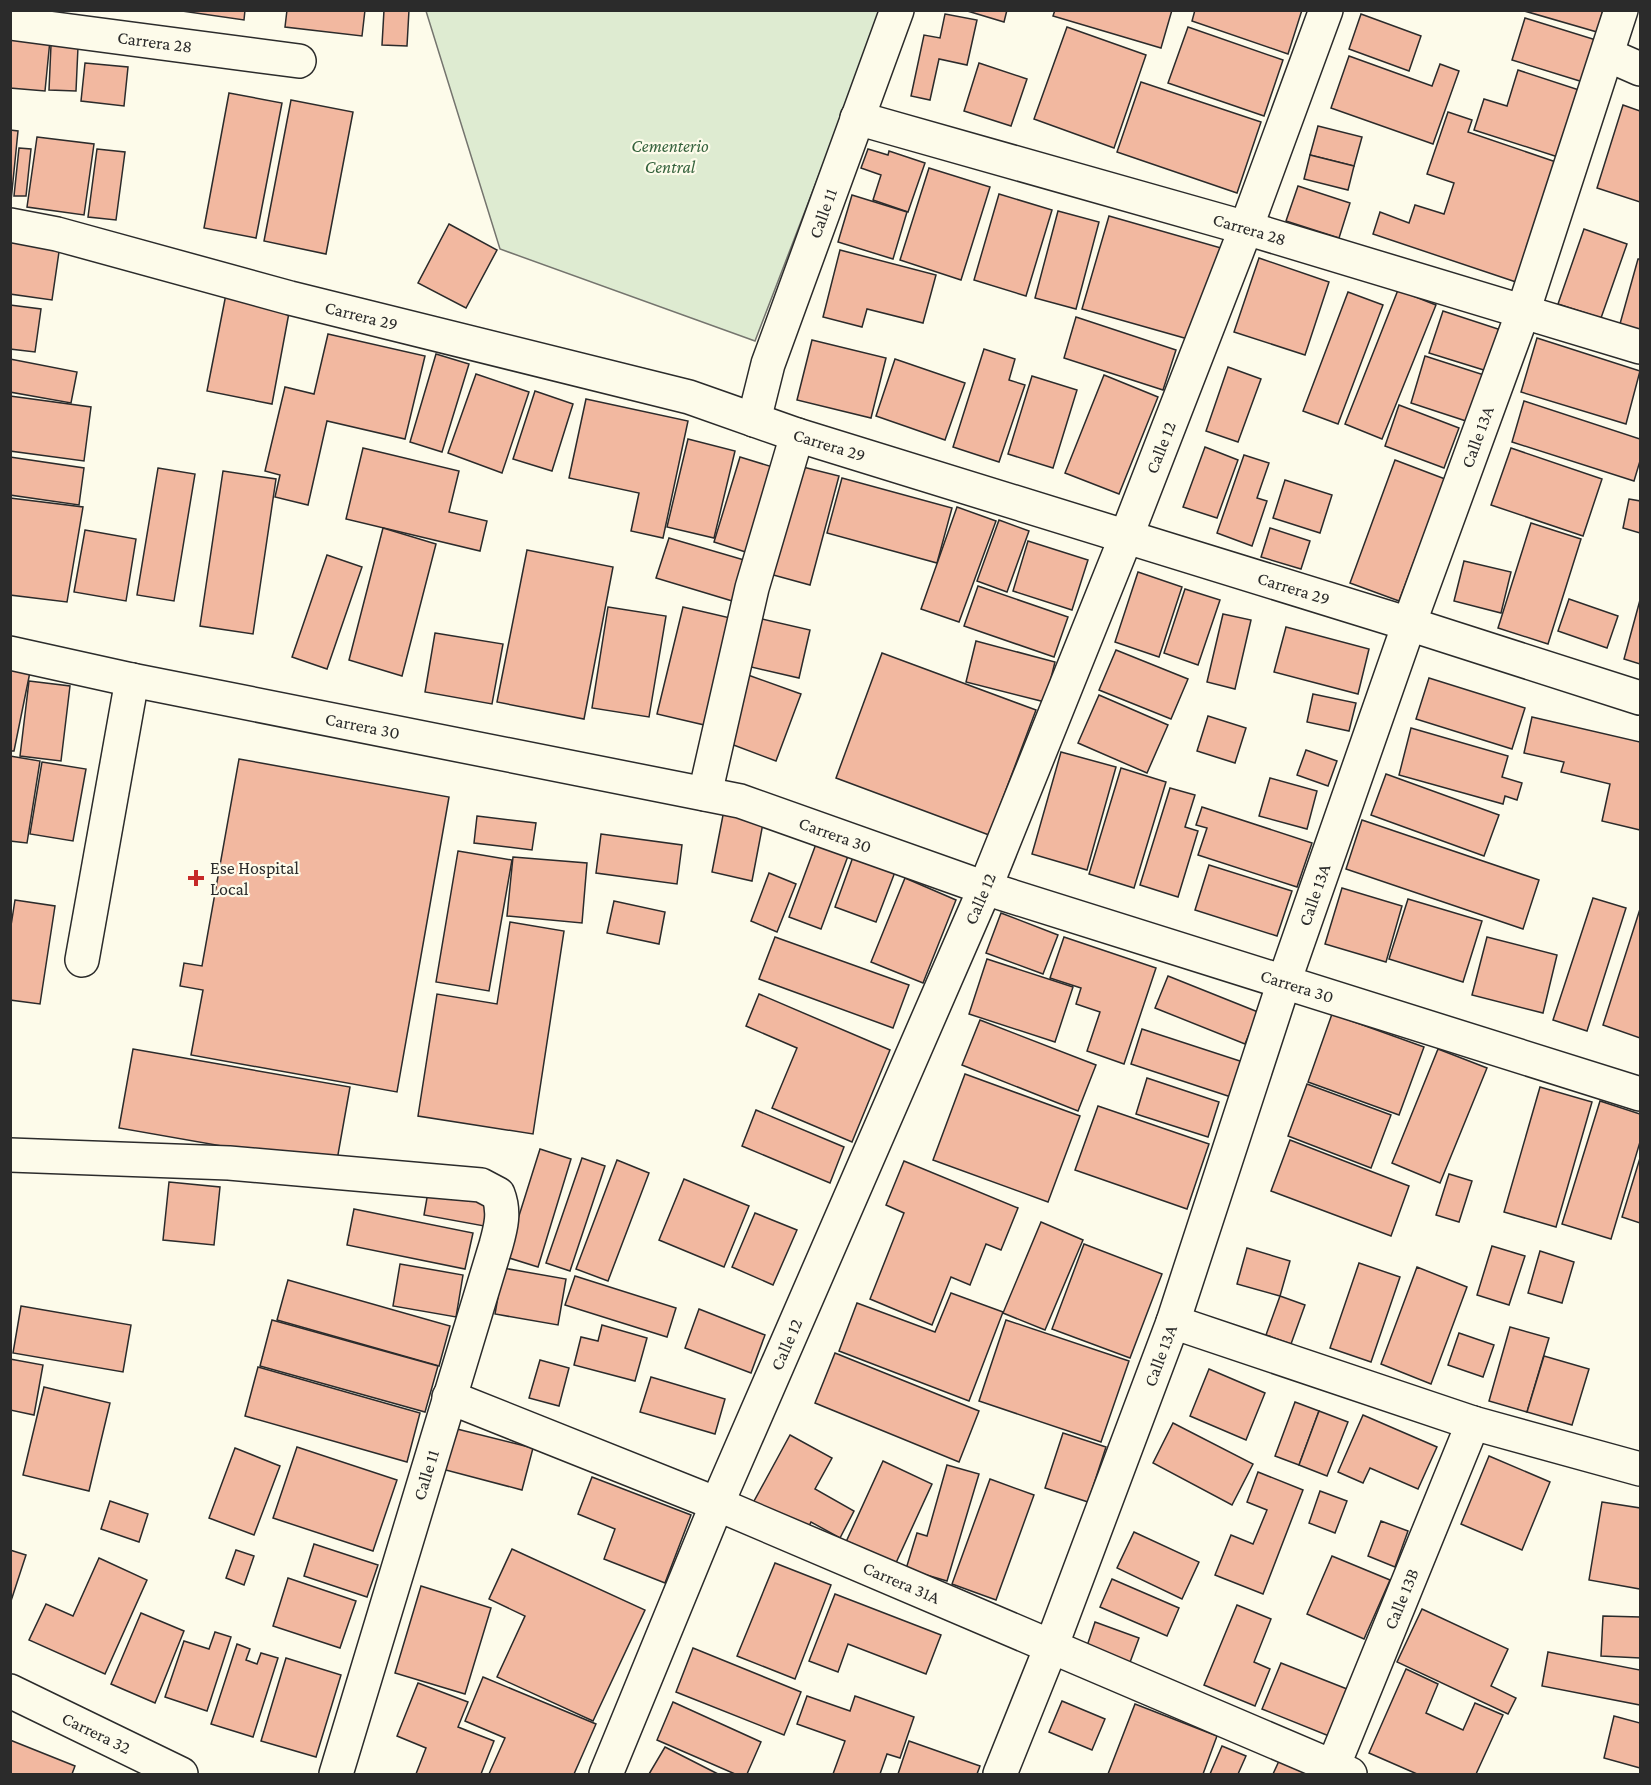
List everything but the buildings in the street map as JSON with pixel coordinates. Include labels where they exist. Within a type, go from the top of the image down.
[{"type":"street","name":"Calle 11","points":[[754,420],[768,364],[897,10]]},
{"type":"street","name":"Calle 12","points":[[606,1774],[717,1504],[985,888],[1126,537],[1246,228],[1326,10]]},
{"type":"street","name":"Calle 13A","points":[[1000,1774],[1051,1647],[1173,1322],[1284,982],[1409,624],[1523,312],[1622,10]]},
{"type":"street","name":"Carrera 28","points":[[10,23],[299,62]]},
{"type":"street","points":[[1608,55],[1641,69]]},
{"type":"street","name":"Carrera 28","points":[[857,118],[1246,228],[1641,347]]},
{"type":"street","name":"Carrera 29","points":[[10,225],[57,234],[302,301],[689,397],[798,435],[1641,698]]},
{"type":"street","points":[[705,794],[752,588],[798,435]]},
{"type":"street","name":"Carrera 30","points":[[10,654],[740,801],[985,888],[1641,1094]]},
{"type":"street","points":[[82,960],[132,680]]},
{"type":"street","name":"Calle 11","points":[[10,1155],[229,1163],[481,1185],[498,1194],[503,1207],[502,1222],[336,1774]]},
{"type":"street","points":[[1173,1322],[1473,1423],[1641,1469]]},
{"type":"street","name":"Carrera 31A","points":[[449,1397],[717,1504],[1338,1772]]},
{"type":"street","name":"Calle 13B","points":[[1338,1772],[1473,1423]]},
{"type":"street","name":"Carrera 32","points":[[10,1691],[181,1774]]},
{"type":"green space","name":"Cementerio Central","points":[[426,11],[882,11],[755,341],[500,249]]},
{"type":"place","name":"Ese Hospital Local","points":[[196,878]]}]
